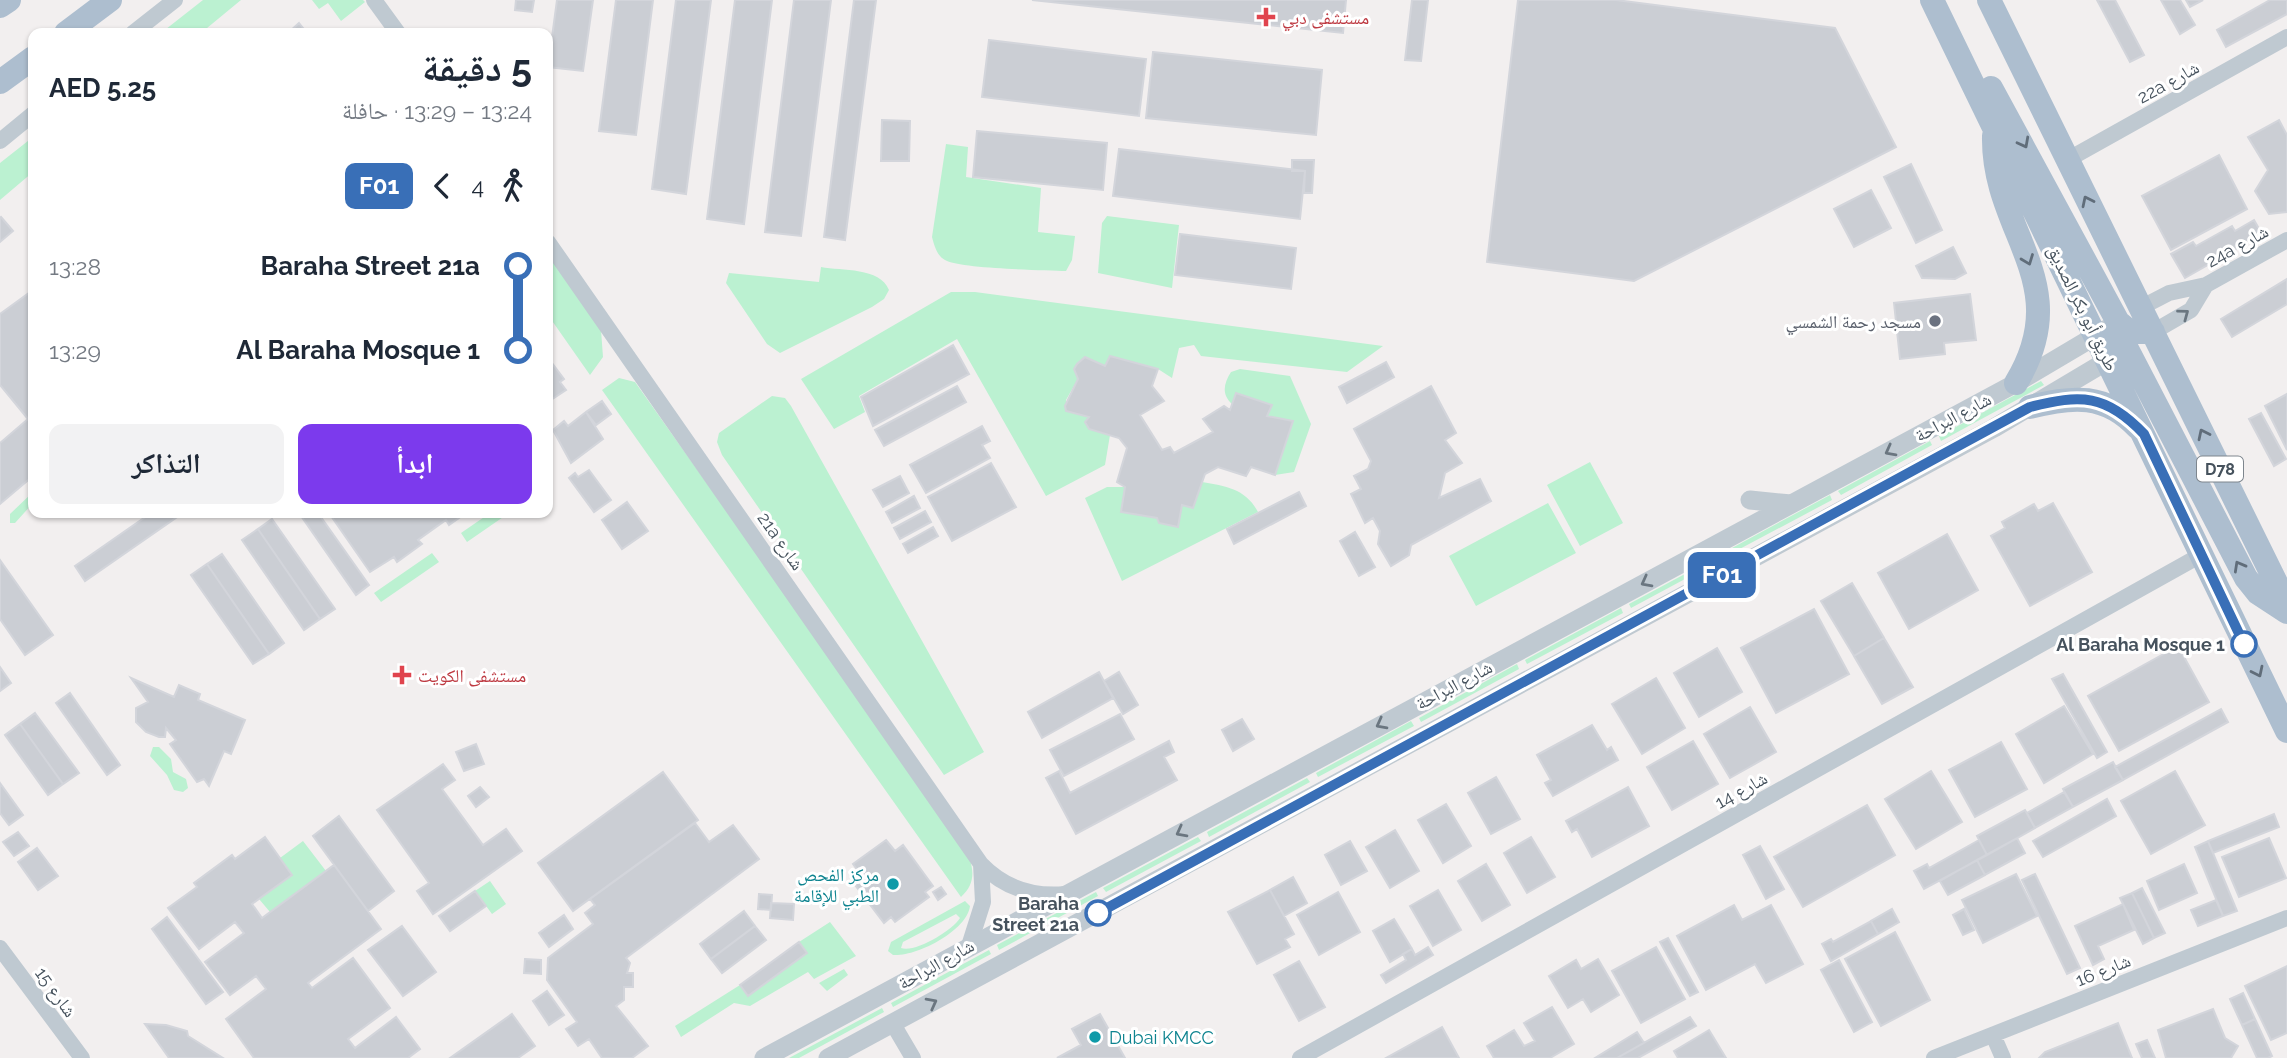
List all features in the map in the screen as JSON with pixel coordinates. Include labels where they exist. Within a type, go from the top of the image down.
[{"type":"main road","points":[[0,6],[9,0]]},
{"type":"main road","points":[[73,28],[110,0]]},
{"type":"main road","name":"طريق أبو بكر الصديق","points":[[1932,0],[2096,335]]},
{"type":"main road","name":"D78","points":[[1990,0],[2287,605]]},
{"type":"main road","points":[[1945,26],[2009,116],[2118,322],[2130,332],[2153,332]]},
{"type":"main road","points":[[0,82],[28,62]]},
{"type":"main road","points":[[1994,124],[1993,148],[2003,195],[2034,276],[2039,298],[2035,342],[2016,383]]},
{"type":"main road","points":[[2096,335],[2110,335],[2123,365],[2246,578],[2258,593],[2287,612]]},
{"type":"main road","name":"طريق أبو بكر الصديق","points":[[2123,365],[2144,434],[2287,731]]},
{"type":"main road","points":[[2030,407],[2072,398],[2088,398],[2116,409],[2144,434]]},
{"type":"street","points":[[140,28],[174,0]]},
{"type":"street","points":[[374,0],[394,28]]},
{"type":"street","name":"22a شارع","points":[[2067,160],[2287,37]]},
{"type":"street","points":[[0,141],[28,118]]},
{"type":"street","name":"24a شارع","points":[[2140,308],[2169,293],[2206,285],[2287,240]]},
{"type":"street","name":"21a شارع","points":[[553,249],[981,864],[1015,888],[1039,895],[1065,894]]},
{"type":"street","name":"24a شارع","points":[[2153,332],[2191,310],[2206,285]]},
{"type":"street","name":"شارع البراحة","points":[[764,1058],[2016,383],[2140,308]]},
{"type":"street","name":"شارع البراحة","points":[[828,1058],[2030,407],[2082,376],[2123,365],[2153,332]]},
{"type":"street","points":[[2068,352],[2082,360],[2082,376]]},
{"type":"street","points":[[1750,500],[1791,504]]},
{"type":"street","name":"شارع 14","points":[[1300,1058],[2200,555]]},
{"type":"street","points":[[969,946],[983,902],[981,864]]},
{"type":"street","name":"شارع 16","points":[[1934,1058],[2287,918]]},
{"type":"street","name":"شارع 15","points":[[0,948],[82,1058]]},
{"type":"street","points":[[893,1024],[913,1058]]},
{"type":"street","points":[[1993,1035],[2003,1058]]},
{"type":"green space","points":[[203,0],[241,0],[207,28],[167,28]]},
{"type":"green space","points":[[312,0],[365,2],[341,21],[328,3],[319,9]]},
{"type":"green space","points":[[28,141],[28,176],[0,200],[0,163]]},
{"type":"green space","points":[[946,144],[968,147],[966,177],[1041,188],[1038,232],[1075,236],[1072,260],[1066,271],[968,265],[954,263],[940,256],[932,237]]},
{"type":"green space","points":[[1107,216],[1179,225],[1172,288],[1098,273],[1102,223]]},
{"type":"green space","points":[[553,261],[601,330],[603,357],[590,375],[553,322]]},
{"type":"green space","points":[[821,267],[860,271],[878,277],[889,290],[884,299],[872,307],[780,353],[767,344],[726,283],[729,273],[819,282]]},
{"type":"green space","points":[[951,292],[975,292],[1383,346],[1347,372],[1201,356],[1194,345],[1179,348],[1172,378],[1158,369],[1110,356],[1105,366],[1085,358],[1074,369],[1078,379],[1066,400],[1066,411],[1089,417],[1086,422],[1089,429],[1110,435],[1105,465],[1046,496],[957,339],[859,396],[865,412],[834,429],[801,379]]},
{"type":"green space","points":[[1240,369],[1290,376],[1311,424],[1294,472],[1275,475],[1293,421],[1267,416],[1271,405],[1237,393],[1232,404],[1226,396],[1225,384],[1231,372]]},
{"type":"green space","points":[[619,378],[635,382],[965,847],[970,860],[972,879],[961,897],[602,390]]},
{"type":"green space","points":[[2041,381],[2044,385],[1941,441],[1939,436]]},
{"type":"green space","points":[[772,396],[785,398],[791,406],[984,752],[944,775],[722,455],[717,442],[719,433]]},
{"type":"green space","points":[[1930,441],[1932,445],[1841,495],[1838,491]]},
{"type":"green space","points":[[1590,462],[1623,523],[1580,546],[1547,485]]},
{"type":"green space","points":[[1202,482],[1241,493],[1258,512],[1122,581],[1085,498],[1107,487],[1125,487],[1121,512],[1157,518],[1159,523],[1178,527],[1182,505]]},
{"type":"green space","points":[[1830,495],[1832,500],[1734,552],[1732,548]]},
{"type":"green space","points":[[28,497],[28,509],[15,523],[10,523],[10,514]]},
{"type":"green space","points":[[1548,503],[1576,553],[1476,606],[1449,556]]},
{"type":"green space","points":[[483,518],[502,518],[467,542],[461,533]]},
{"type":"green space","points":[[432,553],[439,562],[381,602],[374,593]]},
{"type":"green space","points":[[1724,553],[1726,557],[1631,608],[1629,604]]},
{"type":"green space","points":[[1621,608],[1623,613],[1527,664],[1525,660]]},
{"type":"green space","points":[[1517,664],[1519,669],[1421,722],[1419,718]]},
{"type":"green space","points":[[1411,721],[1414,726],[1318,777],[1316,773]]},
{"type":"green space","points":[[153,747],[159,747],[171,759],[173,772],[186,779],[188,788],[183,792],[174,790],[167,775],[150,756]]},
{"type":"green space","points":[[1307,778],[1310,782],[1209,837],[1207,832]]},
{"type":"green space","points":[[1198,837],[1201,841],[1106,892],[1103,888]]},
{"type":"green space","points":[[303,841],[326,871],[270,912],[259,899],[292,875],[280,858]]},
{"type":"green space","points":[[490,881],[506,904],[492,914],[475,891]]},
{"type":"green space","points":[[1096,892],[1098,896],[999,950],[997,945]]},
{"type":"green space","points":[[965,901],[970,906],[960,924],[927,947],[893,955],[888,951],[891,942]],"holes":[[[956,914],[960,918],[933,940],[915,947],[901,948],[903,942]]]},
{"type":"green space","points":[[830,922],[856,956],[814,979],[808,972],[750,1006],[734,1003],[681,1037],[675,1026],[740,985],[749,995],[806,954],[799,942]]},
{"type":"green space","points":[[989,950],[991,954],[893,1007],[891,1003]]},
{"type":"green space","points":[[844,969],[848,975],[827,991],[819,983]]},
{"type":"green space","points":[[882,1008],[884,1012],[799,1058],[789,1058]]},
{"type":"building","points":[[516,0],[534,0],[532,12],[515,10]]},
{"type":"building","points":[[557,0],[593,0],[583,71],[553,68],[553,30]]},
{"type":"building","points":[[616,0],[653,0],[636,135],[599,131]]},
{"type":"building","points":[[676,0],[711,0],[686,194],[652,189]]},
{"type":"building","points":[[735,0],[772,0],[744,224],[707,219]]},
{"type":"building","points":[[794,0],[831,0],[801,236],[765,232]]},
{"type":"building","points":[[854,0],[876,0],[845,240],[824,237]]},
{"type":"building","name":"مستشفى دبي","points":[[1032,0],[1346,0],[1343,33]]},
{"type":"building","points":[[1412,0],[1428,0],[1421,61],[1405,60]]},
{"type":"building","points":[[1518,0],[1616,0],[1835,28],[1896,147],[1634,281],[1487,262]]},
{"type":"building","points":[[2097,0],[2115,0],[2144,55],[2130,62]]},
{"type":"building","points":[[2161,0],[2180,0],[2195,25],[2180,34]]},
{"type":"building","points":[[2186,0],[2203,0],[2190,7]]},
{"type":"building","points":[[2270,0],[2287,0],[2287,14],[2226,47],[2217,30]]},
{"type":"building","points":[[989,40],[1146,59],[1139,116],[982,97]]},
{"type":"building","points":[[1153,52],[1322,70],[1316,135],[1146,118]]},
{"type":"building","points":[[882,120],[910,121],[909,161],[881,161]]},
{"type":"building","points":[[2279,120],[2287,135],[2287,212],[2269,214],[2255,191],[2268,170],[2248,137]]},
{"type":"building","points":[[977,131],[1107,143],[1103,190],[973,177]]},
{"type":"building","points":[[1119,149],[1305,171],[1300,219],[1113,196]]},
{"type":"building","points":[[2219,155],[2247,209],[2171,250],[2142,196]]},
{"type":"building","points":[[1292,160],[1314,160],[1312,193],[1304,193],[1305,171],[1292,171]]},
{"type":"building","points":[[1911,164],[1942,230],[1916,243],[1884,177]]},
{"type":"building","points":[[1871,190],[1891,228],[1854,247],[1834,209]]},
{"type":"building","points":[[0,218],[13,231],[0,242]]},
{"type":"building","points":[[2254,220],[2262,234],[2185,278],[2171,254],[2193,242],[2196,246],[2232,226],[2235,231]]},
{"type":"building","points":[[1180,234],[1296,248],[1291,289],[1175,275]]},
{"type":"building","points":[[1953,247],[1966,273],[1955,279],[1922,278],[1916,266]]},
{"type":"building","points":[[2287,279],[2287,304],[2232,337],[2221,319]]},
{"type":"building","points":[[28,294],[28,419],[0,385],[0,314]]},
{"type":"building","name":"مسجد رحمة الشمسي","points":[[1970,294],[1976,340],[1944,343],[1945,354],[1900,359],[1894,303]]},
{"type":"building","points":[[953,345],[969,374],[873,426],[861,397]]},
{"type":"building","points":[[1110,356],[1158,369],[1152,386],[1164,401],[1140,415],[1162,450],[1170,447],[1174,453],[1213,432],[1203,419],[1224,406],[1230,410],[1236,393],[1272,405],[1267,416],[1293,421],[1275,475],[1251,467],[1246,476],[1218,467],[1205,474],[1193,508],[1182,505],[1178,527],[1159,523],[1157,518],[1121,512],[1125,487],[1117,482],[1127,448],[1119,438],[1089,429],[1085,422],[1089,417],[1066,411],[1065,406],[1078,379],[1074,369],[1077,364],[1085,357],[1105,366]]},
{"type":"building","points":[[1386,362],[1394,377],[1347,403],[1339,387]]},
{"type":"building","points":[[553,364],[564,379],[560,382],[566,390],[553,399]]},
{"type":"building","points":[[957,386],[966,402],[884,446],[875,430]]},
{"type":"building","points":[[1431,386],[1456,433],[1445,440],[1462,463],[1445,473],[1439,498],[1480,479],[1491,501],[1411,545],[1409,555],[1391,566],[1378,544],[1380,531],[1373,518],[1365,523],[1351,494],[1361,489],[1354,476],[1368,469],[1371,461],[1354,429]]},
{"type":"building","points":[[2287,394],[2287,450],[2265,406]]},
{"type":"building","points":[[602,401],[611,414],[596,425],[586,412]]},
{"type":"building","points":[[586,412],[603,439],[571,463],[553,430],[564,421],[568,426]]},
{"type":"building","points":[[2261,413],[2286,459],[2274,466],[2249,419]]},
{"type":"building","points":[[28,419],[28,480],[0,504],[0,443]]},
{"type":"building","points":[[982,426],[990,441],[982,445],[990,458],[926,493],[910,465]]},
{"type":"building","points":[[991,463],[1016,507],[952,541],[928,497]]},
{"type":"building","points":[[589,470],[611,500],[594,512],[569,478],[575,473],[578,477]]},
{"type":"building","points":[[900,476],[909,493],[883,507],[873,490]]},
{"type":"building","points":[[1299,492],[1306,506],[1234,544],[1227,529]]},
{"type":"building","points":[[914,496],[920,508],[892,523],[886,512]]},
{"type":"building","points":[[627,502],[648,531],[622,549],[602,520]]},
{"type":"building","points":[[2053,503],[2092,572],[2030,606],[1991,536],[2005,528],[2002,522],[2034,504],[2038,511]]},
{"type":"building","points":[[925,511],[931,522],[900,539],[894,528]]},
{"type":"building","points":[[144,518],[176,518],[85,581],[75,566]]},
{"type":"building","points":[[302,518],[322,518],[369,585],[356,595]]},
{"type":"building","points":[[332,518],[459,518],[449,525],[446,520],[418,540],[422,544],[397,562],[394,557],[370,572]]},
{"type":"building","points":[[272,519],[335,609],[320,619],[258,529]]},
{"type":"building","points":[[933,527],[938,536],[908,553],[903,544]]},
{"type":"building","points":[[258,529],[320,619],[304,630],[242,540]]},
{"type":"building","points":[[1355,532],[1375,567],[1359,576],[1340,541]]},
{"type":"building","points":[[1947,534],[1978,590],[1909,629],[1878,573]]},
{"type":"building","points":[[222,554],[284,643],[269,654],[207,564]]},
{"type":"building","points":[[0,560],[53,635],[25,655],[0,619]]},
{"type":"building","points":[[207,564],[269,654],[253,664],[191,575]]},
{"type":"building","points":[[1852,583],[1884,638],[1854,656],[1821,601]]},
{"type":"building","points":[[1814,609],[1849,674],[1776,713],[1741,648]]},
{"type":"building","points":[[1884,638],[1913,687],[1882,704],[1854,656]]},
{"type":"building","points":[[2178,646],[2209,702],[2119,751],[2088,696]]},
{"type":"building","points":[[1717,648],[1742,692],[1699,717],[1674,673]]},
{"type":"building","points":[[0,667],[11,683],[0,691]]},
{"type":"building","points":[[1099,672],[1113,698],[1042,738],[1028,712]]},
{"type":"building","points":[[1119,672],[1138,705],[1123,714],[1104,681]]},
{"type":"building","points":[[2063,674],[2107,752],[2097,758],[2052,679]]},
{"type":"building","points":[[131,678],[174,697],[179,685],[200,694],[198,700],[245,720],[231,754],[224,751],[209,786],[204,779],[197,782],[170,744],[176,740],[166,728],[165,737],[159,737],[146,732],[136,722],[136,708],[148,702]]},
{"type":"building","points":[[1656,678],[1685,728],[1642,754],[1612,704]]},
{"type":"building","points":[[70,693],[120,765],[107,775],[56,703]]},
{"type":"building","points":[[2064,706],[2093,754],[2044,783],[2016,734]]},
{"type":"building","points":[[1750,707],[1776,752],[1730,778],[1704,734]]},
{"type":"building","points":[[2221,709],[2228,722],[2123,780],[2115,767]]},
{"type":"building","points":[[35,713],[79,773],[63,784],[20,724]]},
{"type":"building","points":[[1120,714],[1134,739],[1064,776],[1050,750]]},
{"type":"building","points":[[1242,719],[1254,739],[1233,751],[1222,730]]},
{"type":"building","points":[[20,724],[63,784],[48,795],[5,735]]},
{"type":"building","points":[[1592,725],[1607,750],[1611,747],[1618,760],[1553,796],[1545,783],[1551,780],[1537,755]]},
{"type":"building","points":[[1169,741],[1174,752],[1164,757],[1177,780],[1076,834],[1046,778],[1059,771],[1070,793]]},
{"type":"building","points":[[1693,741],[1718,784],[1672,810],[1647,767]]},
{"type":"building","points":[[2001,742],[2027,789],[1975,817],[1949,770]]},
{"type":"building","points":[[476,744],[484,764],[464,771],[456,752]]},
{"type":"building","points":[[2113,762],[2123,780],[2073,807],[2063,789]]},
{"type":"building","points":[[443,764],[455,780],[442,789],[483,845],[506,829],[522,851],[433,914],[417,891],[429,883],[377,810]]},
{"type":"building","points":[[1931,771],[1962,822],[1916,849],[1885,799]]},
{"type":"building","points":[[2175,771],[2205,825],[2151,854],[2121,801]]},
{"type":"building","points":[[663,772],[698,820],[573,911],[538,863]]},
{"type":"building","points":[[1496,777],[1520,819],[1491,834],[1468,793]]},
{"type":"building","points":[[0,783],[23,815],[9,825],[0,813]]},
{"type":"building","points":[[480,787],[489,797],[476,807],[468,796]]},
{"type":"building","points":[[1628,787],[1649,826],[1592,857],[1577,829],[1572,832],[1566,821]]},
{"type":"building","points":[[2064,792],[2073,807],[2035,828],[2027,813]]},
{"type":"building","points":[[2107,799],[2116,816],[2043,857],[2033,841]]},
{"type":"building","points":[[1446,804],[1471,846],[1443,863],[1418,820]]},
{"type":"building","points":[[1867,805],[1895,855],[1803,907],[1774,857]]},
{"type":"building","points":[[2025,810],[2035,828],[1987,855],[1977,836]]},
{"type":"building","points":[[2274,814],[2279,827],[2213,853],[2208,841]]},
{"type":"building","points":[[339,816],[394,891],[368,911],[313,836]]},
{"type":"building","points":[[695,823],[709,842],[733,825],[759,859],[626,958],[630,963],[627,973],[633,973],[633,987],[624,987],[624,1000],[616,1006],[648,1046],[632,1058],[602,1058],[589,1039],[578,1046],[566,1029],[577,1022],[547,980],[548,958],[593,924],[585,913],[595,905],[590,899]]},
{"type":"building","points":[[1395,830],[1419,871],[1390,888],[1366,847]]},
{"type":"building","points":[[18,832],[29,846],[14,856],[3,842]]},
{"type":"building","points":[[265,837],[292,875],[252,904],[262,918],[334,865],[381,929],[308,983],[312,988],[353,958],[390,1008],[348,1039],[355,1048],[396,1017],[420,1049],[408,1058],[254,1058],[226,1019],[266,989],[256,976],[230,995],[205,962],[244,933],[235,922],[199,949],[168,908],[197,887],[194,883],[232,855],[235,859]]},
{"type":"building","points":[[1531,837],[1555,877],[1527,893],[1504,853]]},
{"type":"building","points":[[2017,838],[2025,853],[1985,875],[1977,860]]},
{"type":"building","points":[[2269,838],[2286,878],[2239,897],[2222,857]]},
{"type":"building","name":"مركز الفحص الطبي للإقامة","points":[[886,840],[895,851],[903,845],[933,886],[925,892],[929,897],[895,922],[891,917],[884,923],[852,881],[861,875],[853,864]]},
{"type":"building","points":[[1979,840],[1987,855],[1924,889],[1914,871],[1927,864],[1929,868]]},
{"type":"building","points":[[1350,841],[1367,871],[1341,885],[1325,855]]},
{"type":"building","points":[[2208,841],[2237,911],[2223,916],[2195,847]]},
{"type":"building","points":[[1760,846],[1784,889],[1766,899],[1743,855]]},
{"type":"building","points":[[37,848],[58,876],[38,890],[18,862]]},
{"type":"building","points":[[1977,860],[1985,875],[1948,895],[1940,881]]},
{"type":"building","points":[[1486,864],[1510,905],[1482,921],[1458,881]]},
{"type":"building","points":[[2184,864],[2197,893],[2159,910],[2147,881]]},
{"type":"building","points":[[2016,874],[2037,916],[1983,943],[1962,900]]},
{"type":"building","points":[[2035,874],[2080,968],[2067,974],[2022,880]]},
{"type":"building","points":[[1293,877],[1307,903],[1284,916],[1270,890]]},
{"type":"building","points":[[941,887],[946,894],[938,900],[933,892]]},
{"type":"building","points":[[2142,888],[2165,933],[2154,938],[2132,893]]},
{"type":"building","points":[[1270,890],[1294,934],[1285,939],[1290,947],[1257,964],[1228,912]]},
{"type":"building","points":[[1438,890],[1461,930],[1433,946],[1410,906]]},
{"type":"building","points":[[475,891],[486,906],[450,931],[439,916]]},
{"type":"building","points":[[1338,892],[1360,932],[1319,955],[1297,915]]},
{"type":"building","points":[[2132,893],[2154,938],[2143,944],[2120,898]]},
{"type":"building","points":[[759,894],[772,895],[771,910],[758,909]]},
{"type":"building","points":[[2216,900],[2223,916],[2198,926],[2191,910]]},
{"type":"building","points":[[771,903],[794,904],[793,920],[770,918]]},
{"type":"building","points":[[2123,904],[2134,930],[2098,946],[2104,959],[2093,965],[2075,926]]},
{"type":"building","points":[[1734,905],[1742,920],[1771,905],[1803,964],[1766,983],[1755,964],[1706,990],[1677,936]]},
{"type":"building","points":[[1892,909],[1899,922],[1878,934],[1871,921]]},
{"type":"building","points":[[1964,909],[1974,930],[1963,935],[1953,915]]},
{"type":"building","points":[[744,911],[755,926],[711,959],[700,944]]},
{"type":"building","points":[[564,915],[573,929],[549,947],[539,933]]},
{"type":"building","points":[[167,917],[223,992],[206,1004],[152,929]]},
{"type":"building","points":[[1394,919],[1412,949],[1390,962],[1373,931]]},
{"type":"building","points":[[1871,921],[1878,934],[1831,961],[1822,944],[1831,939],[1833,942]]},
{"type":"building","points":[[402,926],[436,972],[403,996],[368,950]]},
{"type":"building","points":[[755,926],[766,940],[722,973],[711,959]]},
{"type":"building","points":[[1895,932],[1930,1000],[1881,1026],[1845,959]]},
{"type":"building","points":[[1668,938],[1698,992],[1690,996],[1660,942]]},
{"type":"building","points":[[799,942],[807,953],[748,996],[740,985]]},
{"type":"building","points":[[1428,947],[1433,955],[1386,983],[1381,975],[1406,960],[1403,954],[1412,949],[1415,955]]},
{"type":"building","points":[[1656,947],[1685,999],[1641,1023],[1612,971]]},
{"type":"building","points":[[525,959],[541,960],[541,974],[524,973]]},
{"type":"building","points":[[1598,959],[1619,995],[1591,1012],[1583,999],[1568,1008],[1549,976],[1576,960],[1581,969]]},
{"type":"building","points":[[1839,960],[1872,1022],[1854,1032],[1821,970]]},
{"type":"building","points":[[1299,961],[1325,1007],[1299,1021],[1274,975]]},
{"type":"building","points":[[2287,966],[2287,1033],[2271,1040],[2245,986]]},
{"type":"building","points":[[547,991],[564,1015],[549,1025],[533,1001]]},
{"type":"building","points":[[2243,993],[2255,1019],[2242,1025],[2230,999]]},
{"type":"building","points":[[1552,1007],[1574,1044],[1550,1058],[1494,1058],[1487,1046],[1514,1030],[1524,1046],[1535,1041],[1524,1023]]},
{"type":"building","points":[[2213,1009],[2225,1038],[2238,1046],[2231,1058],[2166,1058],[2158,1030]]},
{"type":"building","points":[[512,1014],[535,1046],[518,1058],[450,1058]]},
{"type":"building","name":"Dubai KMCC","points":[[1100,1014],[1125,1058],[1057,1058],[1081,1045],[1072,1029]]},
{"type":"building","points":[[1690,1017],[1696,1026],[1638,1058],[1617,1058]]},
{"type":"building","points":[[2255,1019],[2272,1056],[2268,1058],[2257,1058],[2242,1025]]},
{"type":"building","points":[[2118,1023],[2132,1058],[2039,1058],[2045,1052]]},
{"type":"building","points":[[145,1024],[166,1025],[187,1031],[188,1036],[223,1058],[169,1058]]},
{"type":"building","points":[[1442,1027],[1459,1058],[1386,1058]]},
{"type":"building","points":[[1709,1030],[1726,1058],[1678,1058],[1674,1051]]},
{"type":"building","points":[[1637,1032],[1644,1043],[1617,1058],[1595,1058]]},
{"type":"building","points":[[2147,1040],[2155,1058],[2142,1058],[2136,1044]]},
{"type":"bus line","name":"F01","points":[[1098,913],[2030,407],[2053,401],[2088,398],[2105,403],[2130,419],[2144,434],[2244,644]]},
{"type":"place","name":"مستشفى دبي","points":[[1266,17]]},
{"type":"place","name":"مسجد رحمة الشمسي","points":[[1935,321]]},
{"type":"place","name":"Al Baraha Mosque 1","points":[[2244,644]]},
{"type":"place","name":"مستشفى الكويت","points":[[402,675]]},
{"type":"place","name":"مركز الفحص الطبي للإقامة","points":[[893,884]]},
{"type":"place","name":"Baraha Street 21a","points":[[1098,913]]},
{"type":"place","name":"Dubai KMCC","points":[[1095,1037]]}]
